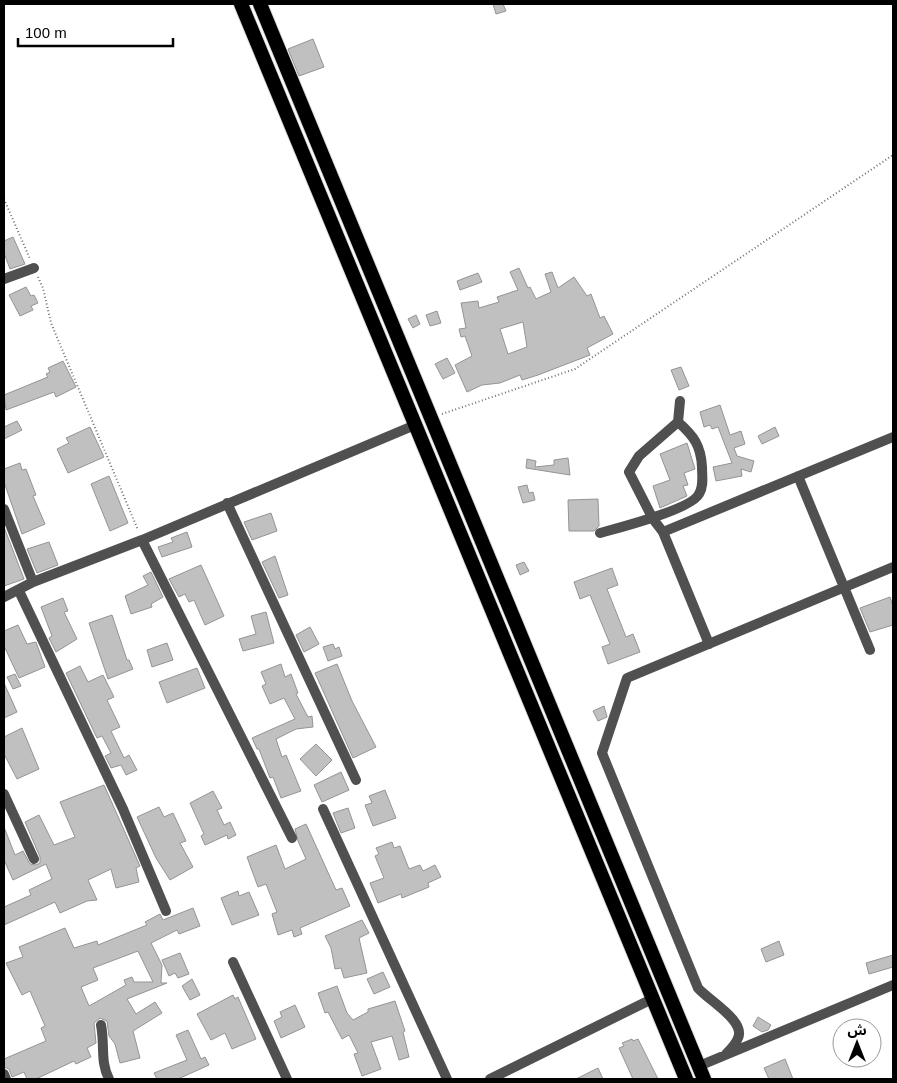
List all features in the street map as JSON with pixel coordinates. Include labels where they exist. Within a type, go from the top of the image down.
[{"type":"highway","points":[[241,4],[686,1079]]},
{"type":"highway","points":[[260,4],[704,1079]]},
{"type":"street","points":[[4,279],[34,268]]},
{"type":"street","points":[[680,401],[678,422],[639,456],[629,472],[653,519],[663,532],[709,644]]},
{"type":"street","points":[[600,533],[653,519],[661,513],[692,502],[699,496],[702,484],[701,453],[694,435],[678,422]]},
{"type":"street","points":[[4,597],[19,591],[33,582],[142,540],[415,425]]},
{"type":"street","points":[[663,532],[893,437]]},
{"type":"street","points":[[798,476],[870,650]]},
{"type":"street","points":[[227,503],[356,780]]},
{"type":"street","points":[[4,509],[33,582]]},
{"type":"street","points":[[142,540],[292,838]]},
{"type":"street","points":[[726,1054],[738,1038],[740,1030],[732,1017],[706,998],[698,988],[602,753],[627,678],[893,567]]},
{"type":"street","points":[[19,591],[123,809],[166,910]]},
{"type":"street","points":[[4,794],[34,859]]},
{"type":"street","points":[[322,808],[447,1079]]},
{"type":"street","points":[[233,962],[287,1079]]},
{"type":"street","points":[[699,1066],[893,985]]},
{"type":"street","points":[[490,1079],[654,998]]},
{"type":"street","points":[[101,1026],[105,1043],[103,1067],[109,1079]]},
{"type":"street","points":[[4,1074],[6,1079]]},
{"type":"path","points":[[430,418],[575,369],[893,155]]},
{"type":"path","points":[[4,199],[43,288],[51,323],[142,540]]},
{"type":"building","points":[[493,4],[503,4],[506,11],[496,14]]},
{"type":"building","points":[[313,39],[324,67],[299,76],[288,49]]},
{"type":"building","points":[[13,237],[25,264],[10,269],[4,253],[4,241]]},
{"type":"building","points":[[519,268],[528,288],[530,287],[536,299],[551,292],[545,274],[552,272],[558,288],[574,277],[587,296],[591,294],[600,318],[604,316],[613,334],[587,348],[590,355],[522,380],[520,375],[500,383],[482,385],[467,392],[455,365],[472,356],[465,336],[461,337],[459,329],[466,328],[461,303],[478,301],[479,308],[499,302],[497,297],[518,290],[510,272]],"holes":[[[523,322],[527,347],[508,354],[500,329]]]},
{"type":"building","points":[[478,273],[482,282],[460,290],[457,281]]},
{"type":"building","points":[[26,287],[31,296],[34,295],[38,303],[31,306],[33,310],[20,316],[9,295]]},
{"type":"building","points":[[437,311],[441,323],[430,326],[426,315]]},
{"type":"building","points":[[416,315],[420,324],[413,328],[408,319]]},
{"type":"building","points":[[447,358],[455,373],[443,379],[435,364]]},
{"type":"building","points":[[63,361],[76,387],[56,397],[54,392],[6,410],[4,395],[48,377],[46,374],[50,372],[48,368]]},
{"type":"building","points":[[681,367],[689,386],[679,390],[671,370]]},
{"type":"building","points":[[720,405],[730,435],[741,431],[745,444],[734,448],[737,456],[754,461],[751,472],[741,469],[742,476],[716,481],[713,467],[732,463],[718,427],[712,429],[710,425],[704,427],[700,412]]},
{"type":"building","points":[[17,421],[22,430],[4,439],[4,427]]},
{"type":"building","points":[[90,427],[104,457],[68,473],[57,449],[69,443],[66,438]]},
{"type":"building","points":[[775,427],[779,436],[762,444],[758,436]]},
{"type":"building","points":[[687,443],[695,469],[684,473],[688,485],[683,486],[687,496],[660,508],[653,486],[670,480],[660,454]]},
{"type":"building","points":[[568,458],[570,475],[526,468],[527,459],[536,461],[535,467],[554,465],[554,460]]},
{"type":"building","points":[[20,463],[22,470],[26,469],[36,495],[33,496],[45,524],[22,534],[4,482],[4,469]]},
{"type":"building","points":[[109,476],[128,523],[110,531],[91,484]]},
{"type":"building","points":[[527,485],[529,493],[533,492],[535,500],[523,503],[518,487]]},
{"type":"building","points":[[598,499],[599,526],[594,531],[569,531],[568,500]]},
{"type":"building","points":[[271,513],[277,531],[252,540],[244,522]]},
{"type":"building","points":[[4,527],[24,579],[4,586]]},
{"type":"building","points":[[187,532],[192,547],[162,557],[158,547],[173,542],[171,538]]},
{"type":"building","points":[[49,542],[58,565],[37,573],[27,549]]},
{"type":"building","points":[[275,556],[288,595],[279,598],[262,562]]},
{"type":"building","points":[[524,562],[529,571],[520,575],[516,565]]},
{"type":"building","points":[[201,565],[224,616],[205,625],[194,600],[189,602],[185,594],[179,597],[169,579]]},
{"type":"building","points":[[612,568],[618,585],[607,589],[626,637],[633,634],[640,652],[608,664],[602,647],[610,644],[590,595],[580,599],[574,582]]},
{"type":"building","points":[[151,572],[163,597],[151,604],[152,607],[131,614],[125,596],[148,585],[143,576]]},
{"type":"building","points":[[890,597],[893,606],[893,625],[870,632],[860,608]]},
{"type":"building","points":[[63,598],[68,611],[64,612],[77,639],[56,652],[49,638],[52,636],[41,607]]},
{"type":"building","points":[[266,612],[274,643],[243,651],[239,639],[256,634],[251,616]]},
{"type":"building","points":[[112,615],[127,660],[129,660],[133,669],[108,679],[89,623]]},
{"type":"building","points":[[18,625],[27,644],[36,642],[45,667],[19,678],[4,646],[4,631]]},
{"type":"building","points":[[310,627],[319,644],[304,652],[296,635]]},
{"type":"building","points":[[167,643],[173,660],[152,667],[147,650]]},
{"type":"building","points":[[333,644],[335,649],[339,647],[342,656],[328,661],[323,647]]},
{"type":"building","points":[[281,664],[285,677],[291,674],[298,693],[296,694],[308,717],[312,716],[313,727],[296,729],[276,739],[282,757],[286,755],[301,791],[281,798],[273,777],[270,778],[259,749],[257,749],[252,738],[295,719],[284,698],[270,704],[262,686],[266,684],[261,672]]},
{"type":"building","points":[[337,664],[352,701],[376,747],[353,758],[315,673]]},
{"type":"building","points":[[80,666],[88,682],[103,675],[114,697],[107,700],[120,727],[111,731],[124,758],[129,755],[137,770],[126,775],[121,765],[111,768],[105,756],[111,753],[102,736],[97,738],[66,673]]},
{"type":"building","points":[[197,668],[205,688],[167,703],[159,682]]},
{"type":"building","points":[[15,674],[21,686],[13,689],[7,677]]},
{"type":"building","points":[[4,683],[17,712],[4,718]]},
{"type":"building","points":[[604,706],[607,717],[598,721],[593,711]]},
{"type":"building","points":[[22,728],[39,769],[17,779],[4,754],[4,737]]},
{"type":"building","points":[[316,744],[332,760],[316,776],[300,759]]},
{"type":"building","points":[[341,772],[349,790],[322,802],[314,785]]},
{"type":"building","points":[[104,785],[140,866],[136,868],[139,882],[116,888],[111,869],[88,880],[97,900],[87,901],[60,913],[55,902],[4,925],[4,907],[31,895],[29,890],[52,879],[46,864],[13,880],[4,860],[4,827],[15,855],[23,851],[30,864],[36,865],[40,863],[40,857],[25,822],[39,815],[54,845],[75,837],[60,802]]},
{"type":"building","points":[[385,790],[396,818],[373,826],[365,805],[372,803],[369,796]]},
{"type":"building","points":[[213,791],[222,808],[217,810],[224,825],[230,822],[236,835],[228,839],[227,835],[205,845],[201,836],[204,834],[190,803]]},
{"type":"building","points":[[159,807],[164,817],[173,813],[186,841],[180,843],[193,867],[170,880],[156,858],[137,817]]},
{"type":"building","points":[[348,808],[355,828],[341,833],[333,813]]},
{"type":"building","points":[[306,824],[336,890],[342,888],[350,906],[300,928],[302,934],[294,937],[292,930],[278,935],[272,914],[277,912],[266,884],[258,887],[247,857],[276,845],[285,869],[306,859],[295,829]]},
{"type":"building","points":[[392,842],[394,848],[400,846],[409,869],[420,865],[423,871],[435,865],[441,877],[428,883],[429,887],[402,898],[401,894],[378,903],[370,883],[384,878],[375,856],[379,854],[376,848]]},
{"type":"building","points":[[238,891],[239,896],[249,892],[259,915],[232,925],[221,898]]},
{"type":"building","points":[[193,908],[200,926],[179,934],[177,930],[151,943],[162,965],[161,983],[167,983],[127,999],[136,1014],[155,1002],[162,1013],[133,1031],[140,1058],[120,1063],[115,1044],[109,1036],[107,1021],[100,1018],[94,1023],[96,1043],[87,1048],[91,1057],[76,1064],[74,1061],[36,1079],[27,1079],[24,1072],[12,1077],[9,1069],[4,1067],[4,1059],[46,1041],[41,1028],[45,1026],[30,991],[22,995],[6,963],[23,957],[19,947],[65,928],[74,948],[97,941],[98,945],[147,925],[145,922],[160,914],[163,920]],"holes":[[[138,951],[153,982],[134,982],[132,977],[124,980],[126,985],[89,1006],[81,987],[98,980],[93,968]]]},
{"type":"building","points":[[362,920],[369,933],[359,938],[367,973],[344,978],[341,968],[335,969],[331,948],[325,936]]},
{"type":"building","points":[[779,941],[784,955],[766,962],[761,949]]},
{"type":"building","points":[[180,953],[189,974],[178,978],[175,973],[169,976],[162,960]]},
{"type":"building","points":[[893,955],[893,967],[869,974],[866,963]]},
{"type":"building","points":[[383,972],[390,987],[374,994],[367,979]]},
{"type":"building","points":[[192,979],[200,995],[190,1000],[182,986]]},
{"type":"building","points":[[337,986],[347,1013],[353,1020],[368,1012],[368,1009],[395,1001],[405,1031],[403,1032],[409,1057],[399,1060],[392,1036],[371,1042],[381,1069],[362,1076],[354,1054],[358,1053],[349,1035],[342,1039],[328,1012],[325,1013],[318,993]]},
{"type":"building","points":[[233,995],[235,999],[238,997],[256,1039],[232,1049],[225,1033],[211,1040],[197,1014]]},
{"type":"building","points":[[295,1005],[305,1027],[281,1038],[274,1021],[282,1017],[280,1012]]},
{"type":"building","points":[[758,1017],[771,1025],[768,1030],[762,1032],[753,1026]]},
{"type":"building","points":[[188,1030],[201,1059],[205,1057],[209,1065],[178,1079],[157,1079],[154,1073],[187,1060],[176,1035]]},
{"type":"building","points":[[632,1039],[633,1041],[638,1039],[658,1079],[633,1079],[619,1048],[624,1046],[622,1043]]},
{"type":"building","points":[[785,1059],[793,1079],[769,1079],[764,1068]]},
{"type":"building","points":[[598,1068],[603,1079],[576,1079]]}]
